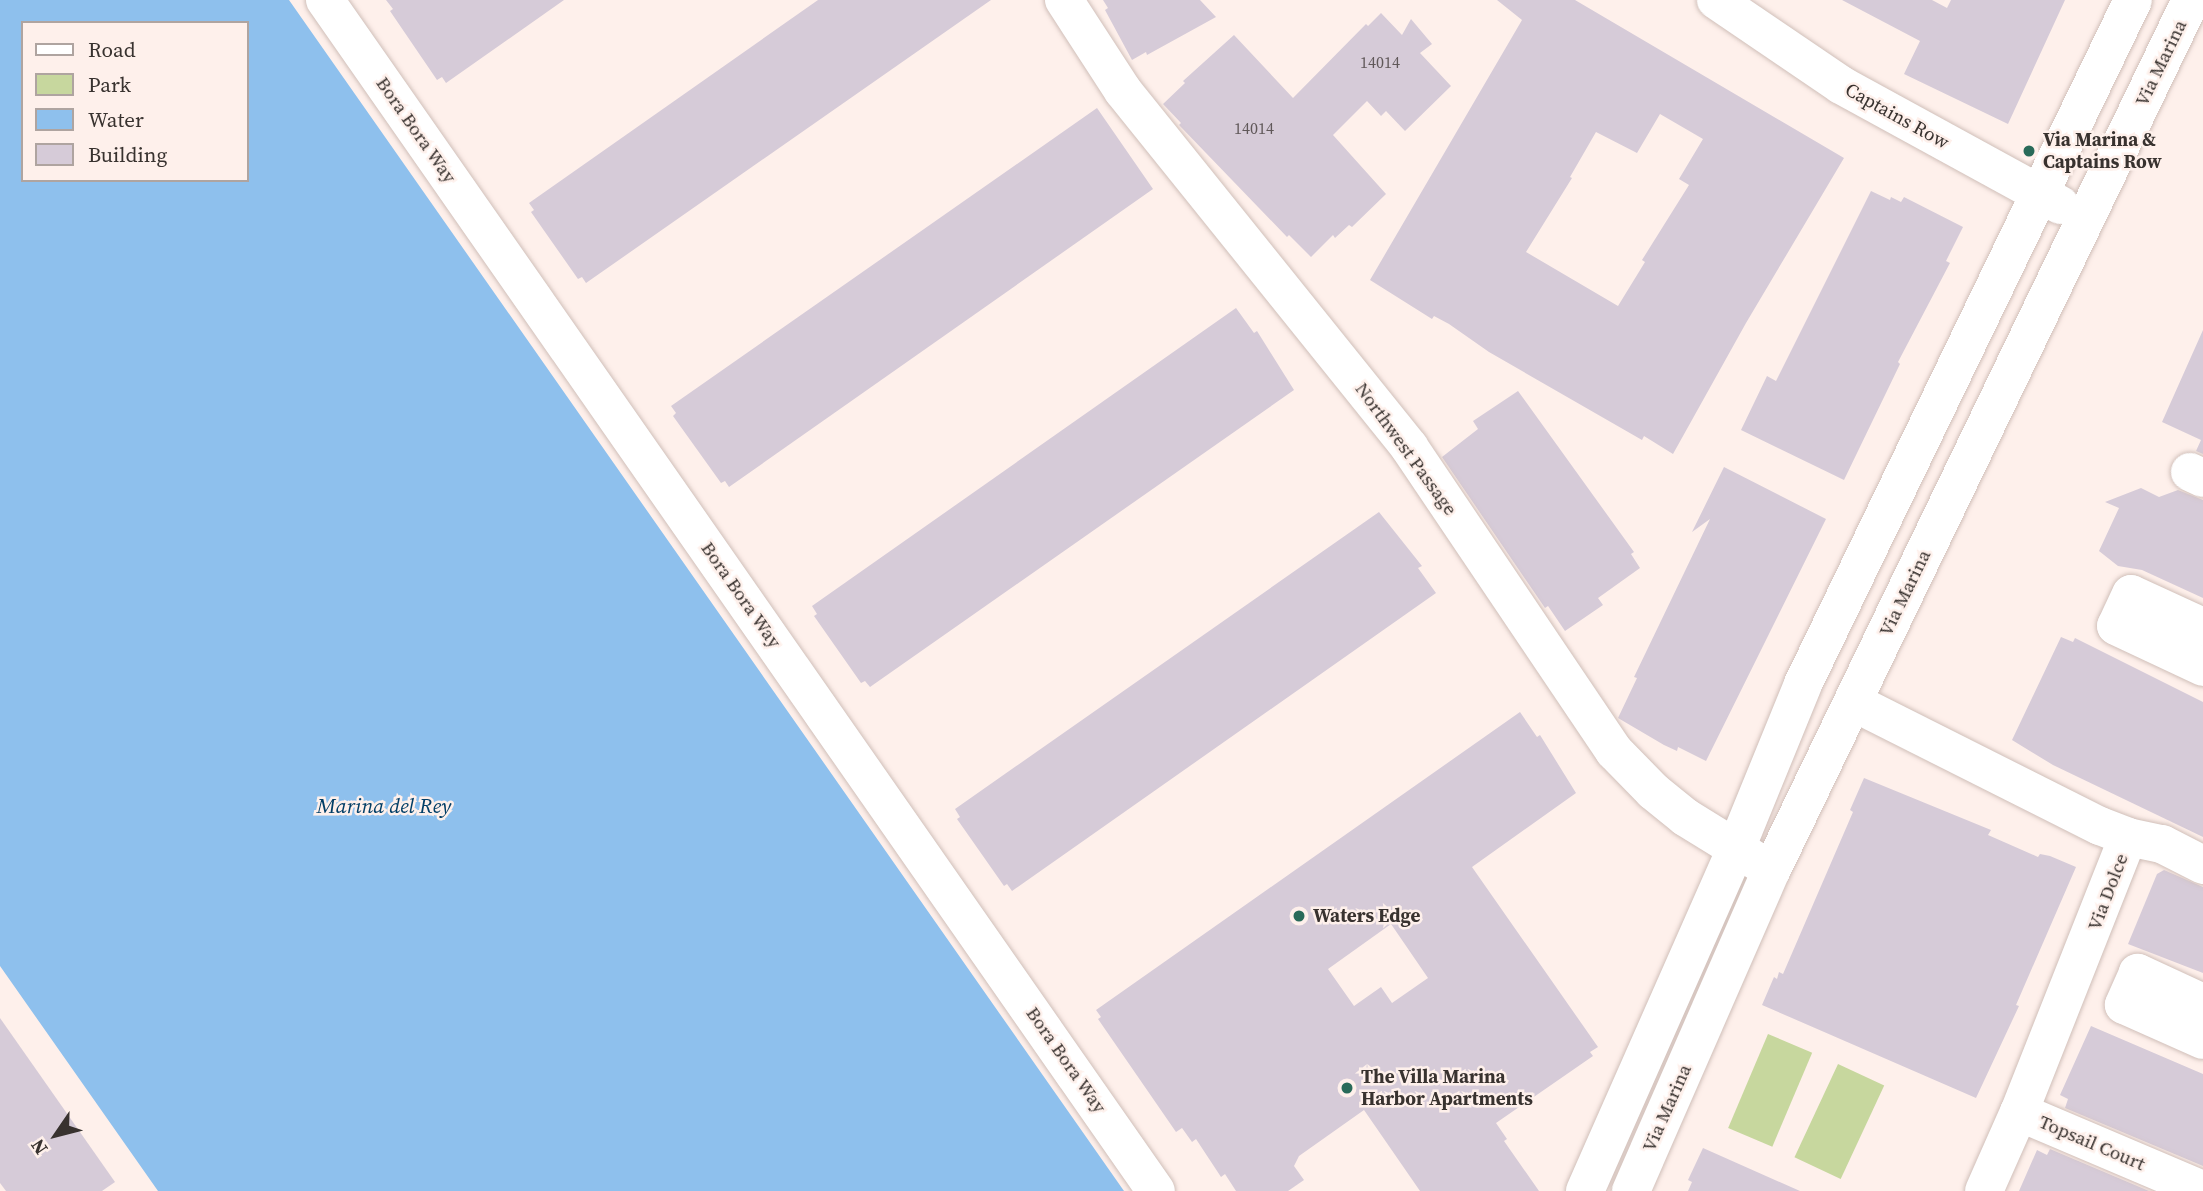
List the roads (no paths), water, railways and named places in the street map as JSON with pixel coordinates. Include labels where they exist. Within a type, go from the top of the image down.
[{"type":"street","name":"Bora Bora Way","points":[[325,0],[1156,1191]]},
{"type":"street","name":"Northwest Passage","points":[[1064,0],[1123,91],[1409,447],[1614,751],[1653,791],[1685,817],[1772,869]]},
{"type":"street","name":"Captains Row","points":[[1716,0],[1841,85],[2086,218]]},
{"type":"street","points":[[1585,1191],[1737,846],[1803,684],[2133,0]]},
{"type":"street","name":"Via Marina","points":[[1631,1191],[1772,869],[2191,0]]},
{"type":"street","points":[[2203,627],[2131,594],[2116,626],[2203,667]]},
{"type":"street","name":"Via Dolce","points":[[1853,702],[2100,826],[2128,837],[2078,967],[1984,1191]]},
{"type":"street","points":[[2128,837],[2162,844],[2203,865]]},
{"type":"street","points":[[2078,967],[2132,988]]},
{"type":"street","points":[[2203,1003],[2138,974],[2124,1005],[2203,1040]]},
{"type":"street","name":"Topsail Court","points":[[2019,1112],[2203,1190]]},
{"type":"water","name":"Marina del Rey","points":[[0,0],[289,0],[1124,1191],[158,1191],[0,966]]},
{"type":"place","name":"Via Marina & Captains Row","points":[[2029,151]]},
{"type":"place","name":"Waters Edge","points":[[1299,916]]},
{"type":"place","name":"The Villa Marina Harbor Apartments","points":[[1347,1088]]}]
